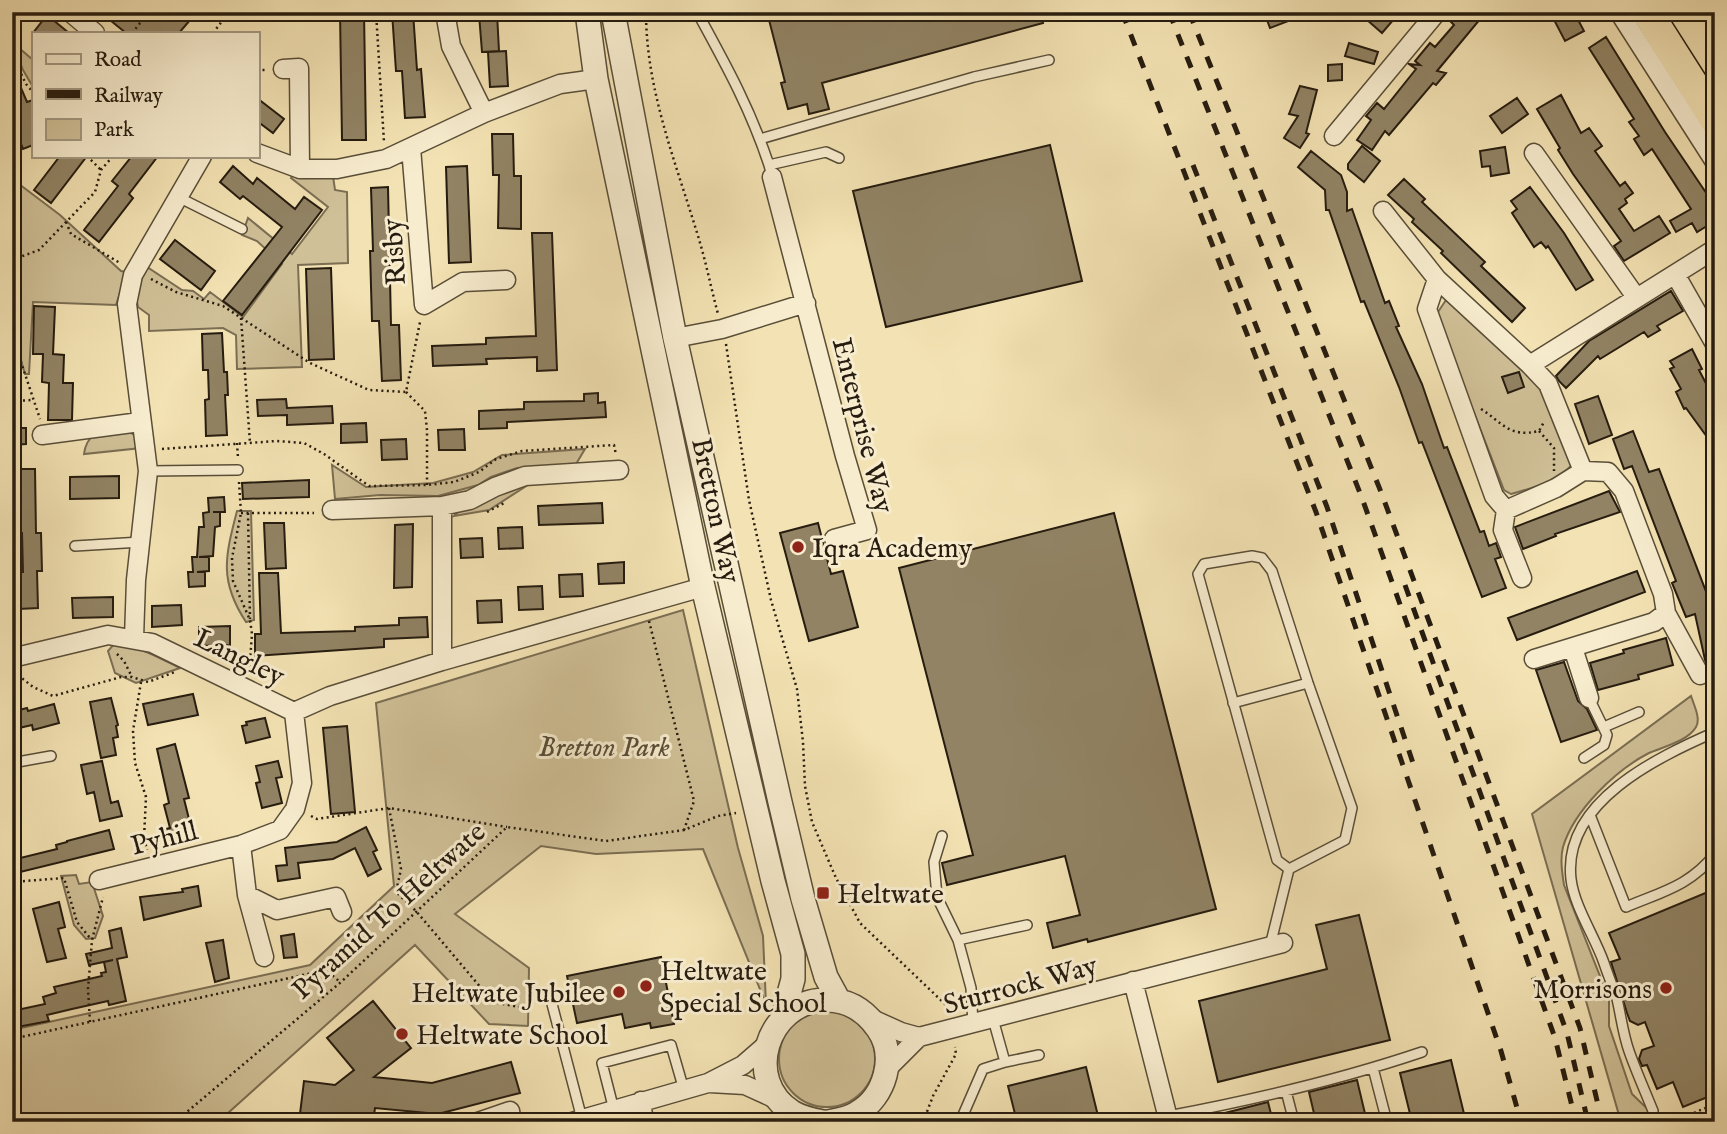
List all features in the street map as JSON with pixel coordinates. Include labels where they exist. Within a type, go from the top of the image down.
[{"type":"highway","points":[[1647,12],[1715,119]]},
{"type":"highway","points":[[1667,12],[1690,57],[1715,94]]},
{"type":"street","points":[[71,12],[94,32]]},
{"type":"street","points":[[446,12],[451,46],[484,113]]},
{"type":"street","name":"Bretton Way","points":[[587,12],[596,79],[703,587],[793,954],[793,979],[783,1016]]},
{"type":"street","name":"Bretton Way","points":[[614,12],[675,338],[803,899],[826,977],[838,999]]},
{"type":"street","points":[[1334,136],[1437,12]]},
{"type":"street","points":[[1619,12],[1715,162]]},
{"type":"street","points":[[283,69],[299,68],[300,169]]},
{"type":"street","points":[[259,154],[300,169],[337,169],[386,159],[484,113],[560,84],[596,79]]},
{"type":"street","name":"Risby","points":[[411,148],[424,305],[463,282],[506,280]]},
{"type":"street","points":[[1534,153],[1636,297]]},
{"type":"street","points":[[134,638],[136,580],[148,471],[127,304],[135,271],[201,158]]},
{"type":"street","name":"Enterprise Way","points":[[771,172],[867,530],[834,539]]},
{"type":"street","points":[[1383,211],[1437,279],[1548,384],[1583,471]]},
{"type":"street","points":[[1530,365],[1715,249]]},
{"type":"street","points":[[1675,274],[1715,344]]},
{"type":"street","points":[[1437,279],[1427,309],[1494,496],[1506,510],[1503,530],[1522,578]]},
{"type":"street","points":[[675,338],[722,329],[806,303]]},
{"type":"street","points":[[42,435],[140,422]]},
{"type":"street","points":[[332,510],[442,506],[470,500],[525,476],[619,470]]},
{"type":"street","points":[[1506,510],[1556,488],[1583,471],[1608,472],[1624,491],[1663,594],[1666,613],[1700,675]]},
{"type":"street","points":[[442,506],[442,661]]},
{"type":"street","name":"Langley","points":[[12,658],[108,635],[134,638],[152,643],[294,712],[330,696],[442,661],[703,587]]},
{"type":"street","points":[[1534,659],[1654,622],[1666,613]]},
{"type":"street","points":[[1573,648],[1589,698]]},
{"type":"street","points":[[294,712],[302,783],[295,809]]},
{"type":"street","name":"Pyhill","points":[[99,880],[241,845],[280,830],[295,809]]},
{"type":"street","name":"Pyhill","points":[[241,845],[247,895],[264,957]]},
{"type":"street","points":[[247,895],[277,910],[336,897],[342,912]]},
{"type":"street","name":"Sturrock Way","points":[[870,1018],[919,1037],[1276,945]]},
{"type":"street","name":"Sturrock Way","points":[[1133,981],[1168,1119]]},
{"type":"street","points":[[838,999],[870,1018],[881,1033],[887,1051],[887,1069],[882,1086],[859,1117],[816,1121],[792,1112],[780,1101],[769,1084],[764,1065],[766,1045],[783,1016],[798,1006],[816,1000],[838,999]]},
{"type":"street","name":"Sturrock Way","points":[[887,1069],[919,1037]]},
{"type":"street","points":[[577,1120],[708,1083],[743,1065],[766,1045]]},
{"type":"street","points":[[708,1083],[745,1085],[780,1101]]},
{"type":"street","points":[[641,1101],[645,1122]]},
{"type":"street","points":[[478,1122],[510,1111],[513,1122]]},
{"type":"lane","points":[[697,12],[733,76],[771,172],[826,152],[839,158]]},
{"type":"lane","points":[[760,139],[974,77],[1049,60]]},
{"type":"lane","points":[[178,197],[242,229]]},
{"type":"lane","points":[[148,471],[238,470]]},
{"type":"lane","points":[[75,547],[141,542]]},
{"type":"lane","points":[[1252,556],[1262,558],[1272,571],[1352,808],[1345,840],[1289,869],[1276,860],[1198,574],[1204,564],[1252,556]]},
{"type":"lane","points":[[1233,703],[1308,683]]},
{"type":"lane","points":[[1584,758],[1604,745],[1607,735],[1589,698]]},
{"type":"lane","points":[[1604,727],[1639,712]]},
{"type":"lane","points":[[1653,1111],[1628,1049],[1616,997],[1602,956],[1571,881],[1574,845],[1590,815],[1639,769],[1715,732]]},
{"type":"lane","points":[[12,763],[51,756]]},
{"type":"lane","points":[[1590,815],[1626,907],[1690,880],[1703,870],[1715,854]]},
{"type":"lane","points":[[942,835],[934,862],[937,897],[958,940],[971,988],[972,1024]]},
{"type":"lane","points":[[1276,945],[1289,869]]},
{"type":"lane","points":[[958,940],[1027,925]]},
{"type":"lane","points":[[552,1004],[577,1120]]},
{"type":"lane","points":[[993,1019],[1005,1062]]},
{"type":"lane","points":[[614,1110],[602,1063],[671,1045],[684,1090]]},
{"type":"lane","points":[[1168,1119],[1373,1068],[1422,1052]]},
{"type":"lane","points":[[960,1122],[982,1069],[1039,1055]]},
{"type":"lane","points":[[1373,1068],[1387,1122]]},
{"type":"lane","points":[[1286,1090],[1294,1122]]},
{"type":"lane","points":[[1199,1110],[1201,1122]]},
{"type":"path","points":[[133,32],[149,12]]},
{"type":"path","points":[[214,32],[229,12]]},
{"type":"path","points":[[376,12],[386,159]]},
{"type":"path","points":[[646,12],[646,37],[663,128],[699,238],[713,294]]},
{"type":"path","points":[[12,54],[32,91]]},
{"type":"path","points":[[89,158],[101,170]]},
{"type":"path","points":[[12,260],[39,250],[95,192],[101,170],[111,158]]},
{"type":"path","points":[[66,222],[71,234],[135,271],[176,292],[223,306],[310,363],[369,390],[406,391],[425,411],[427,485]]},
{"type":"path","points":[[406,391],[424,305]]},
{"type":"path","points":[[241,318],[250,443]]},
{"type":"path","points":[[12,335],[41,422],[42,435]]},
{"type":"path","points":[[728,353],[749,500],[771,600],[797,689],[805,786],[812,822],[836,878],[860,923],[946,1005]]},
{"type":"path","points":[[12,401],[33,400]]},
{"type":"path","points":[[1463,411],[1482,410],[1512,432],[1522,433],[1539,431],[1557,405]]},
{"type":"path","points":[[1539,431],[1554,448],[1556,488]]},
{"type":"path","points":[[145,449],[277,441],[304,443],[369,485],[454,482],[479,472],[496,459],[536,449],[614,445],[619,470]]},
{"type":"path","points":[[237,443],[241,513],[232,558],[233,581],[250,620]]},
{"type":"path","points":[[478,514],[490,511],[513,498]]},
{"type":"path","points":[[241,513],[322,513],[332,510]]},
{"type":"path","points":[[247,690],[252,634],[248,513]]},
{"type":"path","points":[[645,604],[694,801],[684,830]]},
{"type":"path","points":[[108,635],[110,648],[124,661],[132,677]]},
{"type":"path","points":[[12,670],[33,687],[53,696],[121,677],[148,682],[177,671],[187,673],[200,666]]},
{"type":"path","points":[[141,682],[133,732],[135,763],[146,797],[144,838],[150,867]]},
{"type":"path","points":[[295,809],[317,819],[389,808],[507,827]]},
{"type":"path","points":[[389,808],[401,869],[396,892],[493,1002],[519,1007]]},
{"type":"path","name":"Pyramid To Heltwate","points":[[175,1122],[341,982],[507,827],[606,841],[684,830],[719,816],[743,811]]},
{"type":"path","points":[[12,882],[64,878],[77,922],[92,940]]},
{"type":"path","points":[[90,1022],[88,989],[92,940],[103,899],[99,880]]},
{"type":"path","points":[[12,1039],[326,970],[341,982]]},
{"type":"path","points":[[923,1122],[933,1096],[956,1054]]},
{"type":"path","points":[[1689,1115],[1715,1104]]},
{"type":"green space","points":[[12,42],[32,59],[32,85]]},
{"type":"green space","points":[[293,174],[333,176],[335,190],[347,192],[348,263],[298,265],[302,367],[237,369],[236,335],[223,328],[149,331],[149,315],[138,307],[135,291],[147,267],[182,290],[193,291],[204,299],[210,292],[243,317],[282,264],[257,241],[242,235],[248,218],[292,254],[328,207],[291,178]]},
{"type":"green space","points":[[19,184],[60,215],[121,271],[127,272],[116,305],[33,302],[29,374],[25,374],[12,330],[12,236],[17,231],[12,218],[12,188]]},
{"type":"green space","points":[[1446,300],[1489,335],[1540,387],[1573,464],[1560,475],[1511,494],[1504,490],[1436,315]]},
{"type":"green space","points":[[123,428],[139,438],[141,448],[84,454],[93,436]]},
{"type":"green space","points":[[585,449],[576,464],[517,468],[491,477],[478,485],[438,496],[380,495],[335,499],[332,465],[366,487],[433,483],[473,472],[502,455]]},
{"type":"green space","points":[[531,483],[489,510],[454,516],[505,488]]},
{"type":"green space","points":[[237,511],[251,511],[254,620],[246,622],[237,607],[228,581],[227,556]]},
{"type":"green space","name":"Bretton Park","points":[[683,610],[738,848],[763,936],[766,1004],[703,849],[596,854],[541,846],[455,914],[529,968],[528,1026],[489,1024],[415,945],[218,1122],[12,1122],[12,1030],[310,965],[394,886],[376,703]]},
{"type":"green space","points":[[114,644],[140,649],[180,668],[136,683],[115,673],[108,651]]},
{"type":"green space","points":[[1691,696],[1698,720],[1692,732],[1681,740],[1636,760],[1610,780],[1576,819],[1562,852],[1564,885],[1609,999],[1609,1026],[1632,1094],[1661,1122],[1621,1122],[1532,814]]},
{"type":"green space","points":[[76,875],[79,884],[92,882],[103,916],[95,938],[86,939],[74,925],[61,876]]},
{"type":"green space","points":[[827,1011],[845,1015],[861,1025],[871,1041],[875,1059],[871,1077],[861,1093],[845,1103],[827,1107],[809,1103],[793,1093],[783,1077],[779,1059],[783,1041],[793,1025],[809,1015]]},
{"type":"building","points":[[100,12],[197,12],[180,32],[125,32]]},
{"type":"building","points":[[340,12],[364,12],[366,140],[342,140]]},
{"type":"building","points":[[392,12],[413,12],[417,70],[421,69],[425,117],[405,118],[402,71],[396,71]]},
{"type":"building","points":[[767,12],[1040,12],[1043,23],[822,83],[829,109],[809,114],[807,104],[788,109],[781,83],[785,82]]},
{"type":"building","points":[[1264,12],[1308,12],[1309,13],[1270,28]]},
{"type":"building","points":[[1358,12],[1400,12],[1382,33]]},
{"type":"building","points":[[1459,12],[1486,12],[1437,71],[1446,73],[1436,85],[1433,83],[1389,135],[1385,131],[1372,150],[1357,140],[1371,120],[1366,116],[1377,103],[1384,109],[1416,69],[1409,64],[1420,65],[1415,61],[1430,43],[1435,47],[1454,25],[1451,22]]},
{"type":"building","points":[[1550,12],[1574,12],[1584,31],[1565,41]]},
{"type":"building","points":[[497,13],[499,51],[482,52],[479,14]]},
{"type":"building","points":[[47,15],[68,32],[34,32]]},
{"type":"building","points":[[1606,37],[1715,206],[1715,221],[1697,232],[1692,223],[1676,232],[1670,221],[1691,209],[1652,149],[1644,155],[1634,139],[1639,136],[1629,122],[1634,119],[1589,48]]},
{"type":"building","points":[[1349,43],[1378,52],[1374,64],[1345,56]]},
{"type":"building","points":[[506,51],[508,86],[490,87],[488,52]]},
{"type":"building","points":[[1342,64],[1342,80],[1328,81],[1328,65]]},
{"type":"building","points":[[12,67],[27,102],[32,100],[32,145],[23,149],[12,120]]},
{"type":"building","points":[[1300,86],[1317,90],[1306,133],[1309,134],[1300,148],[1284,138],[1298,116],[1289,114]]},
{"type":"building","points":[[1561,95],[1581,133],[1589,128],[1602,146],[1595,151],[1620,186],[1625,182],[1633,193],[1619,209],[1634,231],[1659,216],[1670,233],[1624,261],[1614,246],[1621,241],[1573,174],[1537,109]]},
{"type":"building","points":[[1517,98],[1528,114],[1502,133],[1490,116]]},
{"type":"building","points":[[259,100],[284,119],[273,133],[259,122]]},
{"type":"building","points":[[492,134],[513,134],[514,176],[521,176],[521,229],[498,228],[499,175],[493,175]]},
{"type":"building","points":[[1050,145],[1082,281],[886,327],[853,191]]},
{"type":"building","points":[[1362,146],[1380,161],[1364,182],[1348,169],[1348,164]]},
{"type":"building","points":[[1505,147],[1509,173],[1491,176],[1490,166],[1482,167],[1480,151]]},
{"type":"building","points":[[1311,151],[1341,175],[1347,192],[1347,211],[1352,209],[1385,303],[1389,301],[1399,326],[1396,327],[1422,384],[1444,448],[1447,447],[1480,532],[1484,531],[1489,546],[1496,543],[1501,557],[1495,559],[1506,588],[1482,597],[1422,442],[1419,443],[1364,301],[1361,302],[1329,210],[1326,210],[1325,190],[1298,167]]},
{"type":"building","points":[[58,158],[85,158],[51,203],[34,190]]},
{"type":"building","points":[[130,158],[156,158],[129,194],[133,198],[99,242],[84,230],[118,186],[112,181]]},
{"type":"building","points":[[233,166],[253,184],[257,178],[295,209],[304,197],[322,210],[242,315],[223,301],[282,227],[243,196],[240,199],[220,182]]},
{"type":"building","points":[[467,166],[471,262],[449,263],[446,167]]},
{"type":"building","points":[[1404,179],[1425,199],[1422,202],[1485,262],[1481,266],[1525,308],[1512,322],[1441,253],[1443,251],[1412,222],[1414,219],[1388,195]]},
{"type":"building","points":[[388,187],[391,325],[399,325],[401,380],[382,381],[379,321],[372,321],[371,188]]},
{"type":"building","points":[[1530,187],[1564,233],[1593,280],[1576,290],[1548,246],[1546,248],[1541,242],[1534,247],[1512,213],[1517,209],[1511,201]]},
{"type":"building","points":[[532,233],[552,233],[557,370],[537,371],[537,357],[486,359],[487,364],[433,366],[432,346],[486,344],[486,338],[536,336]]},
{"type":"building","points":[[175,240],[215,271],[201,290],[160,259]]},
{"type":"building","points":[[331,268],[334,359],[309,360],[306,269]]},
{"type":"building","points":[[1671,291],[1683,311],[1657,326],[1660,330],[1648,337],[1644,332],[1600,359],[1598,356],[1566,388],[1559,381],[1556,376],[1589,341]]},
{"type":"building","points":[[34,306],[55,307],[53,354],[64,355],[63,383],[73,383],[72,420],[48,420],[49,383],[42,382],[43,354],[33,354]]},
{"type":"building","points":[[222,333],[224,372],[227,372],[227,435],[206,436],[208,370],[203,370],[202,334]]},
{"type":"building","points":[[1692,349],[1712,395],[1708,397],[1715,405],[1715,448],[1686,408],[1684,409],[1676,392],[1681,389],[1670,369],[1674,367],[1670,361]]},
{"type":"building","points":[[1519,372],[1524,387],[1508,393],[1502,377]]},
{"type":"building","points":[[598,393],[598,403],[605,402],[606,417],[507,422],[507,428],[479,429],[479,411],[524,409],[524,402],[584,401],[584,394]]},
{"type":"building","points":[[1598,396],[1612,435],[1589,444],[1575,404]]},
{"type":"building","points":[[286,399],[287,408],[332,406],[333,423],[287,425],[287,415],[258,416],[257,400]]},
{"type":"building","points":[[366,423],[367,442],[341,443],[341,424]]},
{"type":"building","points":[[12,428],[26,428],[26,444],[12,445]]},
{"type":"building","points":[[464,429],[465,450],[439,450],[438,430]]},
{"type":"building","points":[[1633,431],[1649,472],[1659,469],[1715,615],[1715,679],[1710,680],[1695,614],[1686,617],[1672,583],[1676,581],[1632,466],[1624,469],[1613,439]]},
{"type":"building","points":[[406,439],[407,459],[382,460],[381,440]]},
{"type":"building","points":[[12,469],[35,469],[36,533],[41,533],[42,571],[37,571],[38,608],[19,609],[18,572],[23,572],[22,533],[14,533]]},
{"type":"building","points":[[119,476],[119,498],[70,499],[70,477]]},
{"type":"building","points":[[309,480],[309,497],[243,499],[242,483]]},
{"type":"building","points":[[1609,491],[1620,512],[1555,534],[1556,536],[1523,549],[1515,527]]},
{"type":"building","points":[[224,497],[225,512],[220,512],[220,526],[215,527],[213,556],[199,557],[209,557],[209,571],[197,572],[205,572],[205,586],[189,587],[188,572],[193,572],[192,557],[197,557],[199,527],[204,527],[203,513],[209,512],[208,498]]},
{"type":"building","points":[[602,503],[603,523],[539,525],[538,506]]},
{"type":"building","points":[[1114,513],[1216,909],[1088,942],[1087,939],[1053,948],[1047,923],[1080,915],[1065,856],[947,885],[942,863],[973,855],[899,568]]},
{"type":"building","points":[[264,523],[284,523],[286,568],[266,569]]},
{"type":"building","points":[[818,523],[831,574],[843,571],[858,627],[809,641],[780,533]]},
{"type":"building","points":[[413,524],[412,587],[394,588],[395,525]]},
{"type":"building","points":[[522,527],[523,548],[499,549],[498,528]]},
{"type":"building","points":[[482,538],[483,557],[461,558],[460,539]]},
{"type":"building","points":[[624,562],[624,583],[599,584],[598,564]]},
{"type":"building","points":[[1637,571],[1645,592],[1517,640],[1508,618]]},
{"type":"building","points":[[259,573],[278,573],[281,633],[355,631],[355,627],[399,625],[399,618],[427,617],[428,637],[384,639],[384,647],[255,656],[255,634],[261,634]]},
{"type":"building","points":[[582,574],[583,596],[560,597],[559,575]]},
{"type":"building","points":[[542,586],[543,609],[519,610],[518,587]]},
{"type":"building","points":[[113,597],[113,617],[73,618],[72,598]]},
{"type":"building","points":[[501,600],[502,622],[478,623],[477,601]]},
{"type":"building","points":[[181,605],[182,625],[152,627],[152,606]]},
{"type":"building","points":[[230,626],[230,645],[199,646],[199,627]]},
{"type":"building","points":[[1666,638],[1673,665],[1638,675],[1639,679],[1598,690],[1590,663]]},
{"type":"building","points":[[1564,662],[1578,701],[1587,709],[1597,730],[1561,742],[1536,670]]},
{"type":"building","points":[[193,694],[198,715],[148,725],[143,704]]},
{"type":"building","points":[[111,698],[118,725],[118,737],[113,738],[116,755],[101,758],[90,702]]},
{"type":"building","points":[[54,704],[59,723],[33,730],[32,725],[19,728],[15,711],[27,708],[28,711]]},
{"type":"building","points":[[265,718],[270,737],[246,743],[242,726],[247,725],[246,722]]},
{"type":"building","points":[[347,726],[355,812],[331,814],[323,728]]},
{"type":"building","points":[[175,744],[189,798],[184,799],[190,823],[185,824],[188,837],[170,842],[166,829],[170,828],[164,805],[169,803],[157,749]]},
{"type":"building","points":[[102,761],[111,803],[118,801],[122,816],[100,821],[94,792],[87,794],[81,765]]},
{"type":"building","points":[[278,761],[282,777],[276,778],[282,803],[262,808],[256,783],[260,782],[256,766]]},
{"type":"building","points":[[366,827],[377,850],[373,852],[381,869],[368,876],[355,848],[333,859],[298,863],[300,878],[278,881],[276,866],[287,865],[285,848],[337,842]]},
{"type":"building","points":[[109,830],[114,849],[12,874],[12,860],[57,849],[56,845]]},
{"type":"building","points":[[198,886],[201,906],[144,920],[140,897],[183,892],[182,889]]},
{"type":"building","name":"Morrisons","points":[[1715,889],[1715,1094],[1683,1107],[1673,1082],[1657,1089],[1647,1065],[1642,1066],[1639,1059],[1642,1050],[1654,1046],[1645,1022],[1638,1025],[1630,1021],[1611,962],[1620,959],[1609,933]]},
{"type":"building","points":[[59,902],[65,927],[58,929],[66,958],[47,962],[33,909]]},
{"type":"building","points":[[1359,915],[1390,1040],[1218,1082],[1199,1001],[1327,969],[1316,925]]},
{"type":"building","points":[[121,928],[127,957],[117,959],[126,1001],[109,1005],[108,1001],[72,1009],[47,1015],[49,1021],[12,1028],[12,1011],[45,1004],[43,997],[56,993],[54,987],[102,976],[101,973],[106,972],[104,962],[113,960],[89,965],[86,954],[112,948],[109,931]]},
{"type":"building","points":[[294,934],[297,957],[284,958],[281,936]]},
{"type":"building","points":[[223,940],[229,978],[215,982],[206,943]]},
{"type":"building","name":"Heltwate Jubilee","points":[[661,957],[674,1024],[651,1028],[650,1023],[625,1028],[622,1014],[577,1023],[567,976]]},
{"type":"building","points":[[373,1001],[411,1048],[374,1077],[432,1083],[511,1062],[520,1093],[438,1114],[375,1108],[373,1122],[304,1122],[305,1115],[300,1114],[304,1081],[335,1085],[354,1070],[327,1038]]},
{"type":"building","points":[[1451,1060],[1466,1122],[1412,1122],[1400,1073]]},
{"type":"building","points":[[1086,1067],[1099,1120],[1017,1122],[1008,1086]]},
{"type":"building","points":[[1357,1080],[1367,1122],[1316,1122],[1309,1092]]},
{"type":"building","points":[[1268,1102],[1273,1122],[1209,1122],[1209,1117]]},
{"type":"railway","points":[[1122,12],[1316,512],[1501,1051],[1521,1122]]},
{"type":"railway","points":[[1169,12],[1362,498],[1555,1038],[1576,1122]]},
{"type":"railway","points":[[1189,12],[1381,492],[1580,1028],[1602,1122]]},
{"type":"railway","points":[[1193,165],[1327,507],[1413,763]]},
{"type":"railway","points":[[1405,585],[1567,1033],[1588,1122]]},
{"type":"place","name":"Iqra Academy","points":[[798,547]]},
{"type":"place","name":"Heltwate","points":[[823,893]]},
{"type":"place","name":"Heltwate Special School","points":[[646,986]]},
{"type":"place","name":"Morrisons","points":[[1666,988]]},
{"type":"place","name":"Heltwate Jubilee","points":[[619,992]]},
{"type":"place","name":"Heltwate School","points":[[402,1034]]}]
